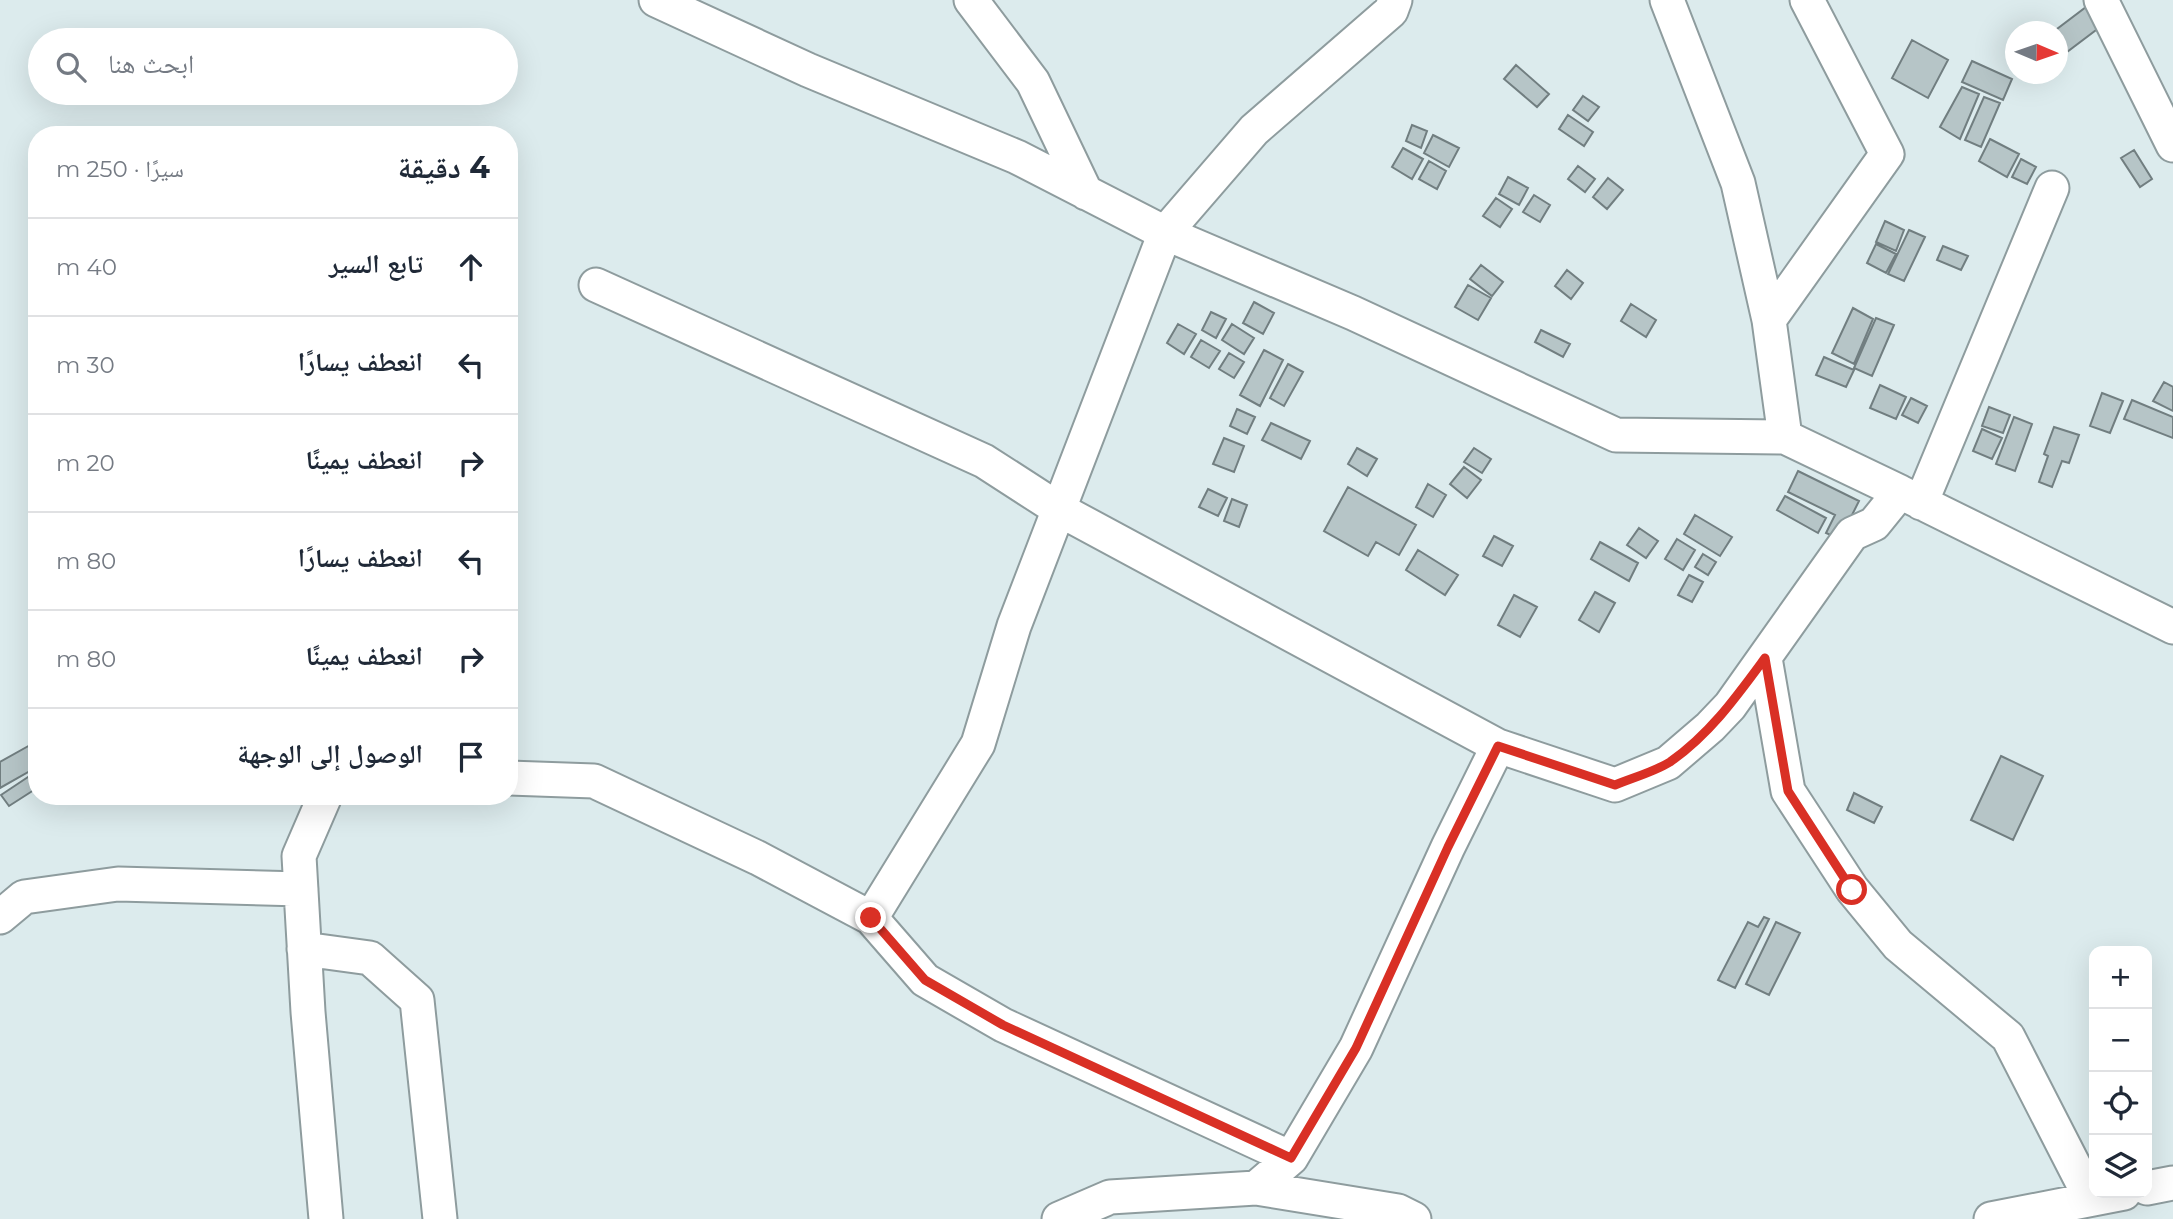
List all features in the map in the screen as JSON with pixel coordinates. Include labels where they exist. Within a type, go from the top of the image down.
[{"type":"street","points":[[656,0],[808,70],[1017,157],[1165,233],[1353,313],[1616,435],[1785,437],[2173,627]]},
{"type":"street","points":[[971,0],[1033,82],[1086,193]]},
{"type":"street","points":[[871,918],[978,744],[1014,626],[1165,233],[1254,130],[1391,11],[1395,0]]},
{"type":"street","points":[[1667,0],[1738,183],[1769,320],[1785,437]]},
{"type":"street","points":[[1769,320],[1886,154],[1807,0]]},
{"type":"street","points":[[2101,0],[2173,145]]},
{"type":"street","points":[[596,285],[984,461],[1060,510],[1498,746],[1615,785],[1668,763],[1710,727],[1730,706],[1852,534],[1874,524],[1910,497],[2052,188]]},
{"type":"street","points":[[1765,658],[1788,791],[1852,890],[1898,945],[2008,1037],[2091,1199]]},
{"type":"street","points":[[1256,1188],[1291,1158],[1356,1048],[1448,847],[1498,746]]},
{"type":"street","points":[[518,778],[594,781],[758,858],[871,918],[925,980],[1003,1025],[1291,1158]]},
{"type":"street","points":[[321,805],[299,856],[326,1219]]},
{"type":"street","points":[[0,917],[24,897],[118,884],[301,889]]},
{"type":"street","points":[[304,949],[370,958],[416,1000],[440,1219]]},
{"type":"street","points":[[2152,1187],[2173,1183]]},
{"type":"street","points":[[1059,1219],[1110,1197],[1256,1188],[1398,1211],[1414,1219]]},
{"type":"street","points":[[1991,1219],[2096,1198]]},
{"type":"building","points":[[2090,4],[2104,24],[2068,51],[2068,21]]},
{"type":"building","points":[[1912,40],[1948,60],[1928,98],[1892,78]]},
{"type":"building","points":[[1972,61],[2005,76],[2005,84],[2010,84],[2003,100],[1962,82]]},
{"type":"building","points":[[1516,65],[1549,94],[1537,107],[1504,79]]},
{"type":"building","points":[[1962,87],[1979,94],[1960,139],[1940,127]]},
{"type":"building","points":[[1583,96],[1599,107],[1588,121],[1573,110]]},
{"type":"building","points":[[1984,97],[2000,103],[1981,147],[1965,140]]},
{"type":"building","points":[[1568,115],[1593,132],[1584,146],[1559,129]]},
{"type":"building","points":[[1412,125],[1427,131],[1421,148],[1406,141]]},
{"type":"building","points":[[1433,135],[1459,148],[1449,167],[1424,153]]},
{"type":"building","points":[[1990,139],[2019,154],[2007,177],[1979,161]]},
{"type":"building","points":[[1403,148],[1423,159],[1412,179],[1392,167]]},
{"type":"building","points":[[2134,150],[2152,179],[2140,187],[2121,158]]},
{"type":"building","points":[[2021,159],[2036,167],[2027,184],[2012,177]]},
{"type":"building","points":[[1429,161],[1446,171],[1437,189],[1419,179]]},
{"type":"building","points":[[1578,166],[1595,179],[1585,192],[1568,179]]},
{"type":"building","points":[[1508,177],[1528,188],[1519,205],[1499,194]]},
{"type":"building","points":[[1608,178],[1623,190],[1607,209],[1593,197]]},
{"type":"building","points":[[1534,195],[1550,205],[1540,222],[1523,212]]},
{"type":"building","points":[[1496,198],[1512,209],[1500,227],[1483,216]]},
{"type":"building","points":[[1885,221],[1904,230],[1896,251],[1876,242]]},
{"type":"building","points":[[1909,230],[1925,237],[1904,281],[1888,274]]},
{"type":"building","points":[[1876,244],[1896,254],[1886,273],[1867,263]]},
{"type":"building","points":[[1943,246],[1968,256],[1961,270],[1937,260]]},
{"type":"building","points":[[1481,265],[1503,282],[1492,296],[1470,279]]},
{"type":"building","points":[[1567,270],[1583,283],[1571,299],[1555,286]]},
{"type":"building","points":[[1468,285],[1491,298],[1478,320],[1455,307]]},
{"type":"building","points":[[1254,302],[1274,313],[1263,334],[1243,323]]},
{"type":"building","points":[[1631,304],[1656,320],[1646,337],[1621,321]]},
{"type":"building","points":[[1853,308],[1873,319],[1854,364],[1832,353]]},
{"type":"building","points":[[1211,312],[1226,319],[1216,338],[1202,330]]},
{"type":"building","points":[[1876,318],[1894,325],[1872,376],[1854,368]]},
{"type":"building","points":[[1178,324],[1196,334],[1184,354],[1167,343]]},
{"type":"building","points":[[1232,324],[1254,338],[1244,354],[1222,340]]},
{"type":"building","points":[[1541,330],[1570,344],[1563,357],[1535,342]]},
{"type":"building","points":[[1201,340],[1220,351],[1209,368],[1191,357]]},
{"type":"building","points":[[1264,350],[1283,360],[1260,406],[1240,395]]},
{"type":"building","points":[[1229,353],[1244,362],[1234,378],[1219,369]]},
{"type":"building","points":[[1824,357],[1854,370],[1846,387],[1816,375]]},
{"type":"building","points":[[1288,364],[1303,372],[1284,406],[1270,398]]},
{"type":"building","points":[[2164,382],[2173,387],[2173,411],[2153,401]]},
{"type":"building","points":[[1880,385],[1906,397],[1896,419],[1870,408]]},
{"type":"building","points":[[2102,393],[2123,401],[2110,433],[2090,426]]},
{"type":"building","points":[[1911,398],[1927,406],[1918,423],[1902,415]]},
{"type":"building","points":[[2132,400],[2173,417],[2173,438],[2124,419]]},
{"type":"building","points":[[1989,407],[2010,415],[2003,433],[1982,426]]},
{"type":"building","points":[[1237,409],[1255,417],[1247,434],[1230,426]]},
{"type":"building","points":[[2014,417],[2032,424],[2015,471],[1996,464]]},
{"type":"building","points":[[1271,423],[1310,441],[1301,459],[1262,440]]},
{"type":"building","points":[[2054,427],[2079,435],[2069,463],[2062,461],[2052,487],[2039,482],[2048,456],[2044,454]]},
{"type":"building","points":[[1982,429],[2002,438],[1992,459],[1973,451]]},
{"type":"building","points":[[1224,438],[1244,446],[1234,472],[1213,464]]},
{"type":"building","points":[[1357,448],[1377,459],[1367,476],[1348,464]]},
{"type":"building","points":[[1474,448],[1491,459],[1482,473],[1464,462]]},
{"type":"building","points":[[1464,467],[1481,480],[1467,498],[1450,484]]},
{"type":"building","points":[[1798,471],[1859,501],[1840,539],[1826,533],[1835,515],[1788,492]]},
{"type":"building","points":[[1428,484],[1446,495],[1433,517],[1416,507]]},
{"type":"building","points":[[1348,487],[1416,525],[1399,555],[1376,542],[1368,556],[1324,531]]},
{"type":"building","points":[[1208,489],[1227,498],[1218,516],[1199,507]]},
{"type":"building","points":[[1785,496],[1826,518],[1818,533],[1777,510]]},
{"type":"building","points":[[1232,499],[1247,505],[1239,527],[1224,521]]},
{"type":"building","points":[[1695,515],[1732,537],[1720,556],[1684,534]]},
{"type":"building","points":[[1639,528],[1658,541],[1646,558],[1627,545]]},
{"type":"building","points":[[1494,536],[1513,546],[1502,566],[1483,556]]},
{"type":"building","points":[[1677,539],[1695,550],[1683,570],[1665,559]]},
{"type":"building","points":[[1600,542],[1638,563],[1629,581],[1591,559]]},
{"type":"building","points":[[1418,550],[1458,575],[1445,595],[1406,570]]},
{"type":"building","points":[[1703,554],[1716,562],[1708,575],[1695,567]]},
{"type":"building","points":[[1689,575],[1703,582],[1692,602],[1678,595]]},
{"type":"building","points":[[1595,592],[1615,603],[1599,632],[1579,620]]},
{"type":"building","points":[[1514,595],[1537,607],[1520,637],[1498,625]]},
{"type":"building","points":[[28,746],[28,772],[0,788],[0,762]]},
{"type":"building","points":[[2001,756],[2043,776],[2013,840],[1971,820]]},
{"type":"building","points":[[28,777],[28,794],[9,806],[1,795]]},
{"type":"building","points":[[1854,793],[1882,807],[1874,823],[1847,810]]},
{"type":"building","points":[[1764,917],[1769,919],[1735,988],[1718,980],[1748,922],[1758,927]]},
{"type":"building","points":[[1776,922],[1800,933],[1769,995],[1746,984]]},
{"type":"route","points":[[871,918],[925,980],[1003,1025],[1291,1158],[1356,1048],[1448,847],[1498,746],[1615,785],[1668,763],[1730,706],[1765,658],[1788,791],[1852,890]]}]
